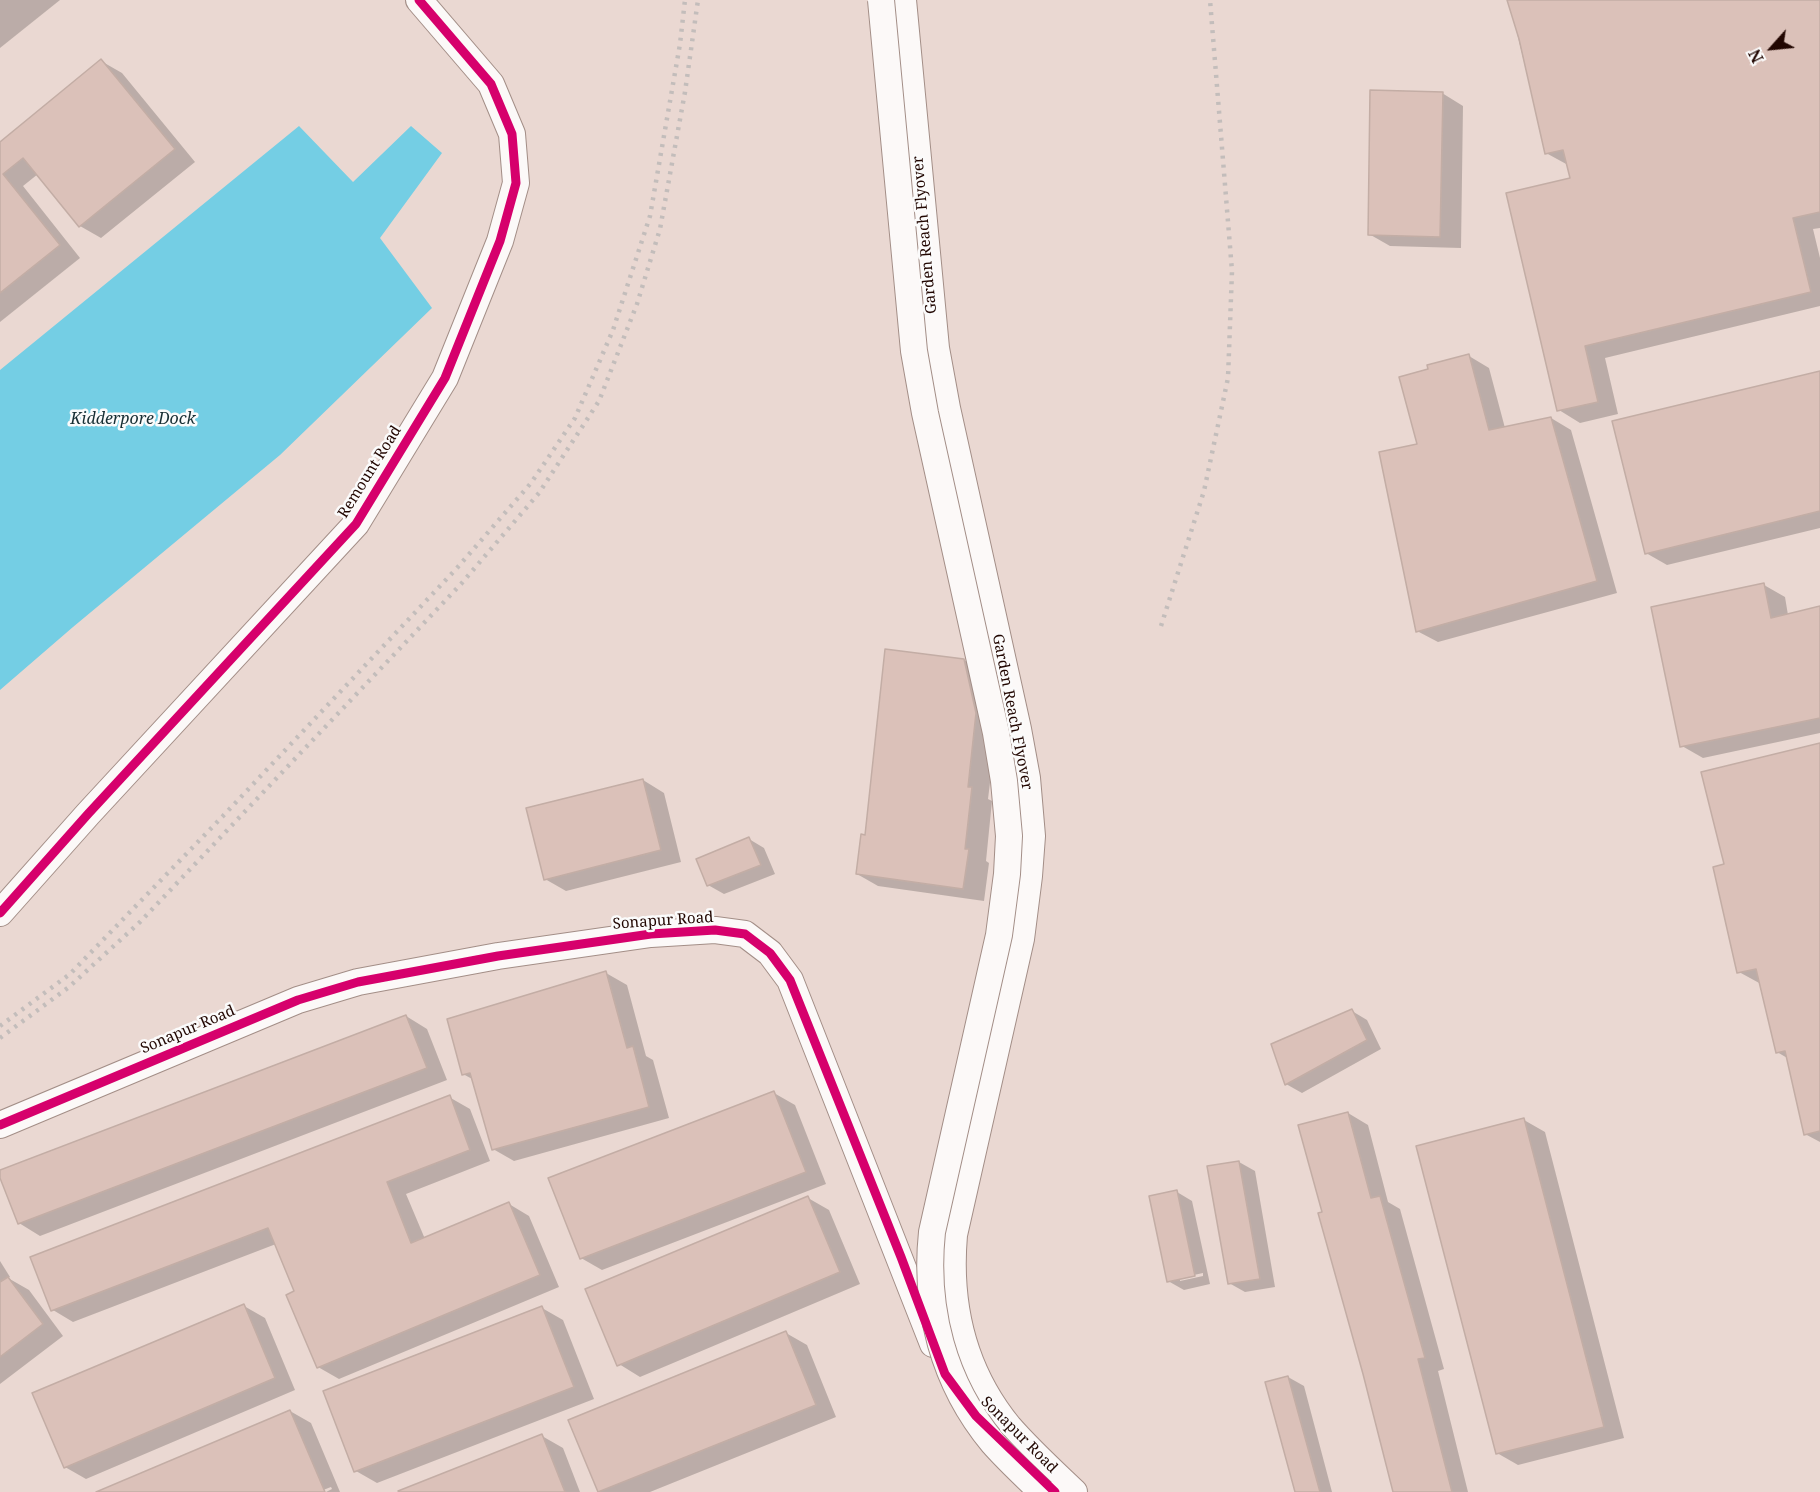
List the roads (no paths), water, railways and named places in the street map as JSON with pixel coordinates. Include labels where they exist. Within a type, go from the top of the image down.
[{"type":"main road","name":"Remount Road","points":[[0,913],[96,805],[356,524],[445,378],[500,242],[516,183],[512,134],[491,84],[419,0]]},
{"type":"main road","name":"Garden Reach Flyover","points":[[881,0],[914,351],[925,413],[996,733],[1010,836],[999,935],[932,1232],[929,1256],[932,1304],[942,1352],[963,1400],[993,1443],[1042,1492]]},
{"type":"main road","name":"Garden Reach Flyover","points":[[903,0],[936,348],[947,408],[1018,729],[1027,778],[1032,836],[1021,939],[954,1235],[952,1279],[954,1301],[966,1352],[983,1389],[1027,1447],[1074,1492]]},
{"type":"main road","name":"Sonapur Road","points":[[0,1125],[298,1000],[358,982],[498,956],[651,934],[715,930],[744,934],[770,953],[790,980],[945,1374],[976,1416],[1056,1492]]},
{"type":"water","name":"Kidderpore Dock","points":[[299,126],[353,182],[411,126],[442,153],[380,238],[432,308],[280,455],[0,690],[0,370]]},
{"type":"railway","points":[[0,1026],[70,974],[223,816],[457,568],[531,483],[575,418],[613,330],[650,216],[680,44],[685,0]]},
{"type":"railway","points":[[0,1038],[69,987],[140,922],[461,584],[539,493],[599,401],[637,304],[660,229],[685,92],[698,0]]},
{"type":"railway","points":[[1161,626],[1204,491],[1228,378],[1232,271],[1210,0]]}]
